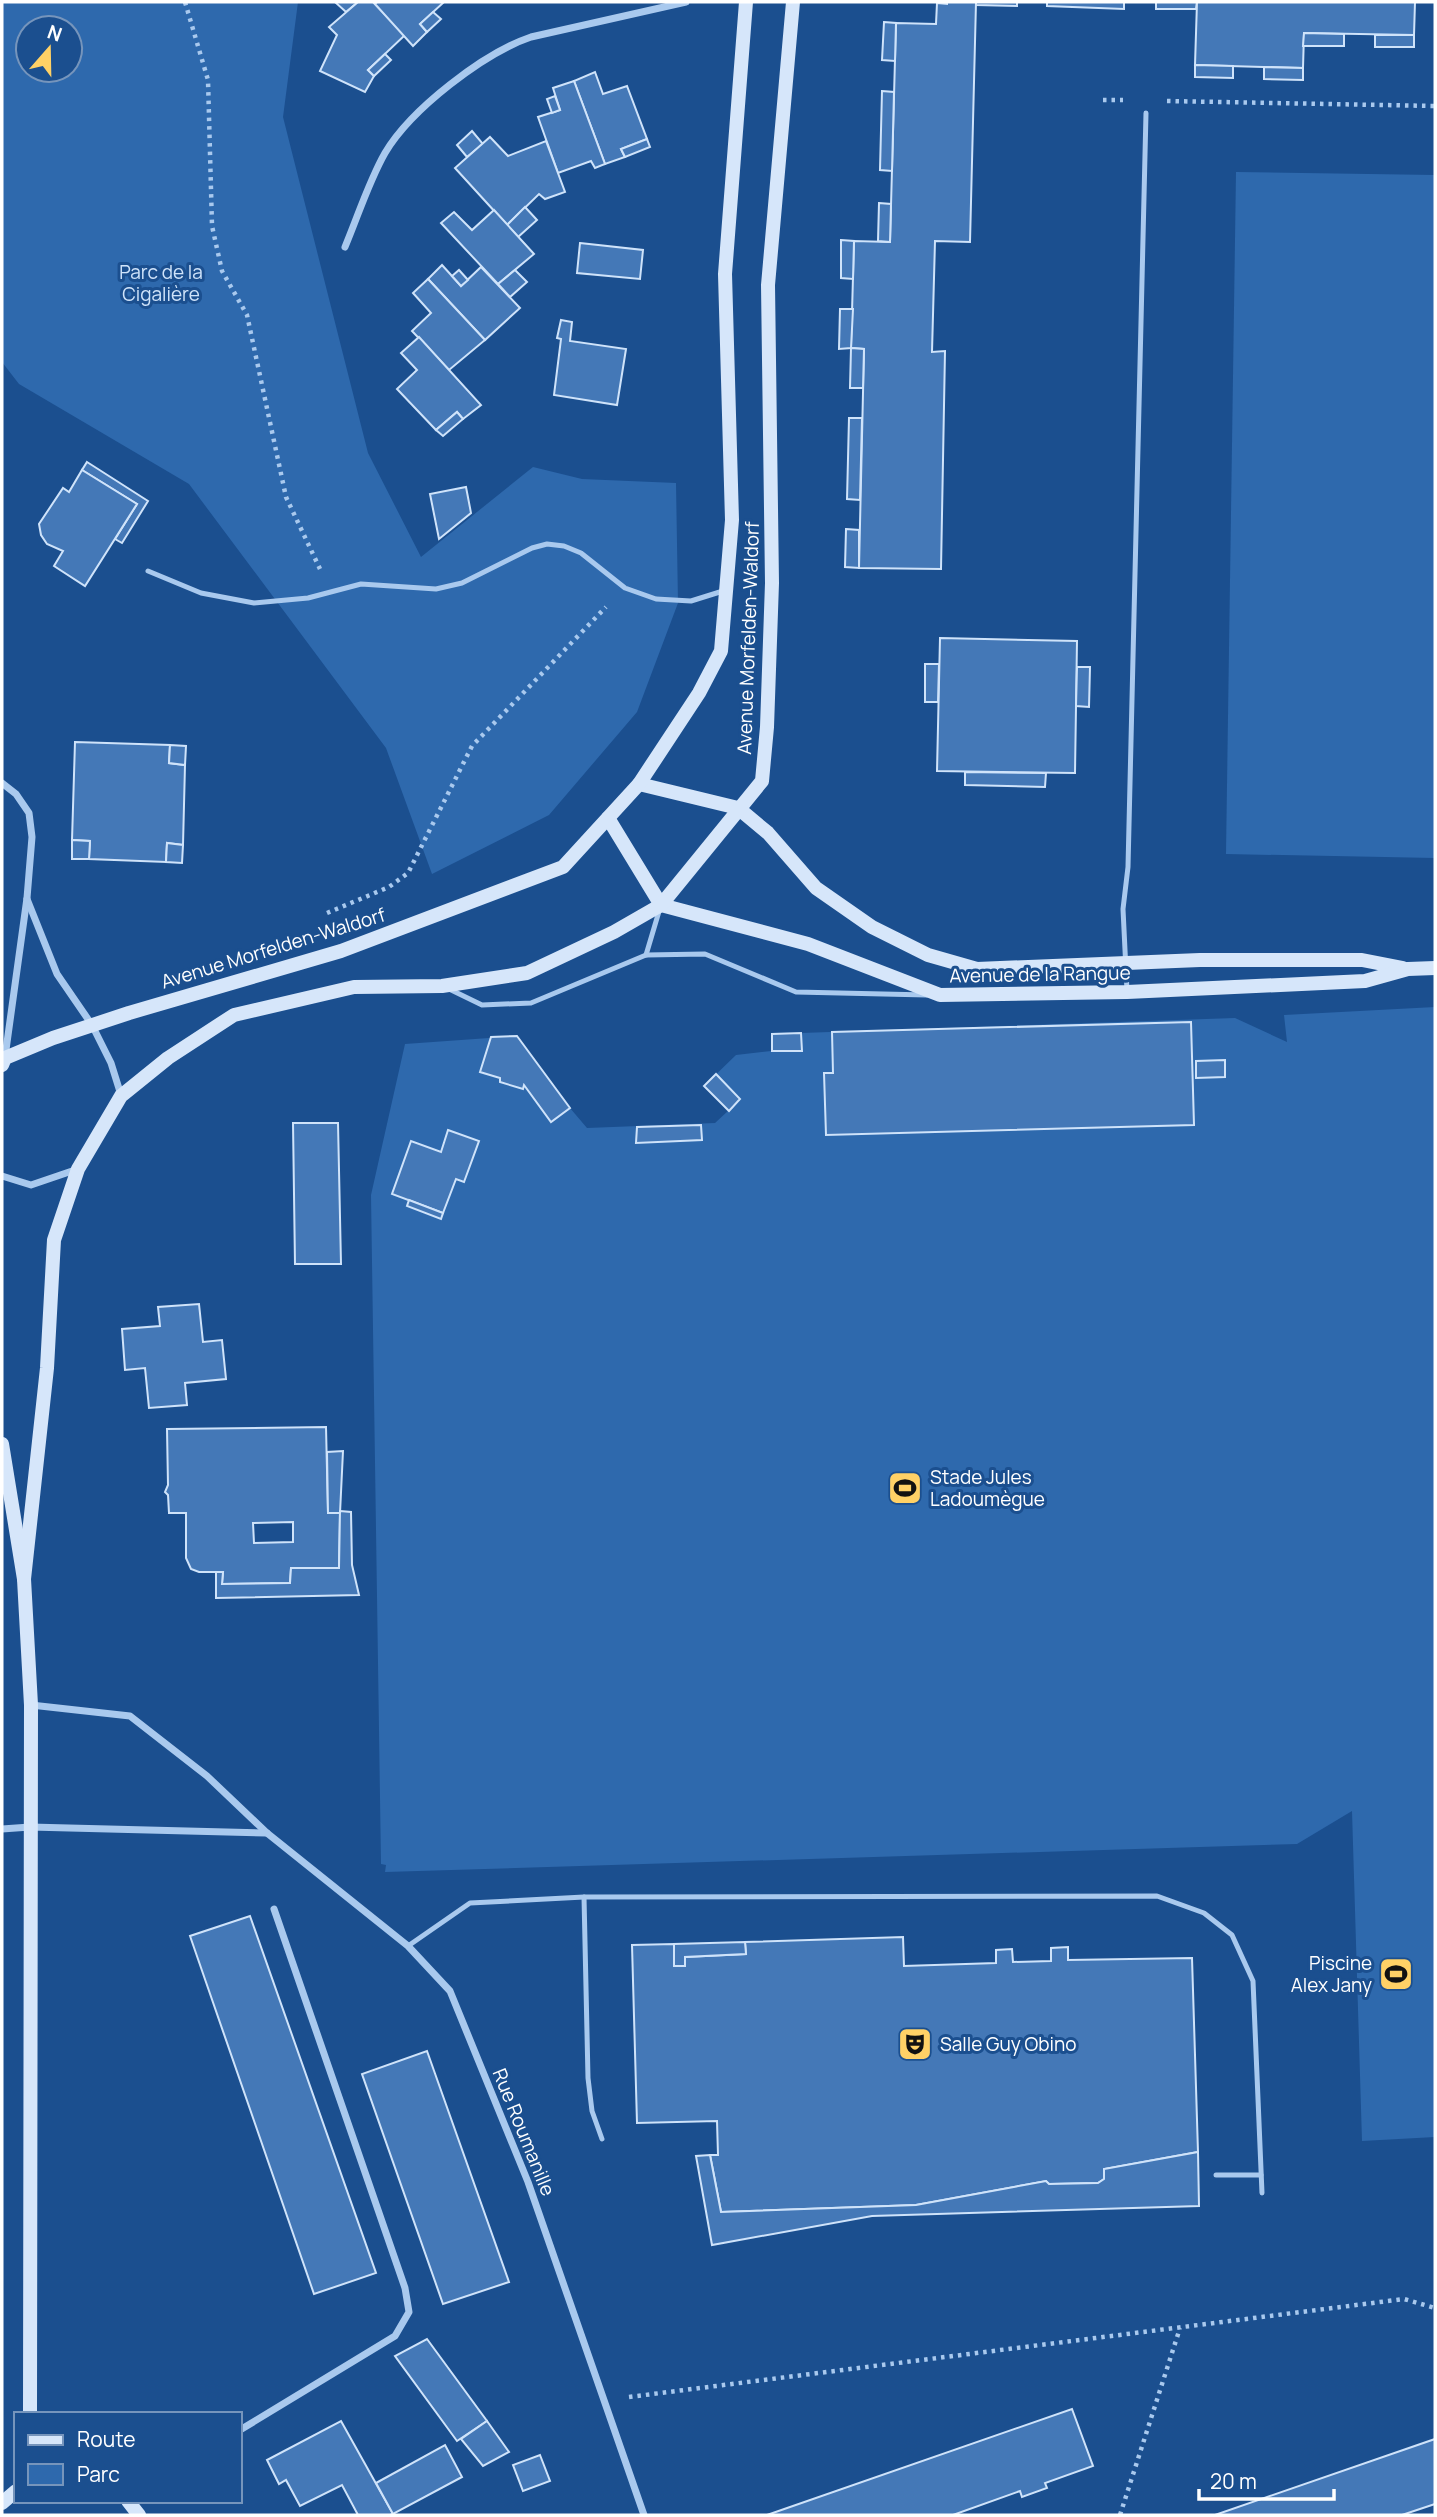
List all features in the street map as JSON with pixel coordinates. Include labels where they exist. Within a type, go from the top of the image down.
[{"type":"main road","name":"Avenue Morfelden-Waldorf","points":[[3,1061],[53,1038],[92,1025],[341,951],[563,867],[639,784],[699,693],[721,651],[732,520],[724,274],[746,2]]},
{"type":"main road","name":"Avenue Morfelden-Waldorf","points":[[24,1578],[47,1367],[54,1240],[78,1169],[121,1096],[167,1058],[234,1015],[354,987],[442,986],[527,973],[614,932],[661,905],[762,781],[767,727],[772,583],[768,285],[793,2]]},
{"type":"main road","name":"Avenue de la Rangue","points":[[639,784],[738,808],[768,833],[816,888],[872,927],[928,955],[977,969],[1126,963],[1362,960],[1408,970]]},
{"type":"main road","points":[[608,818],[661,905]]},
{"type":"main road","name":"Avenue de la Rangue","points":[[661,905],[808,944],[940,995],[1127,992],[1365,981],[1408,970],[1435,968]]},
{"type":"main road","points":[[2,1444],[24,1578],[31,1705],[30,2412]]},
{"type":"street","points":[[345,247],[385,153],[400,132],[421,109],[482,62],[509,45],[531,37],[686,2]]},
{"type":"street","points":[[2,783],[16,794],[29,813],[32,837],[27,898],[3,1061]]},
{"type":"street","points":[[27,898],[57,974],[92,1025],[111,1063],[121,1096]]},
{"type":"street","points":[[2,1176],[31,1185],[78,1169]]},
{"type":"street","name":"Rue Roumanille","points":[[31,1705],[130,1716],[207,1776],[267,1833],[408,1946],[450,1990],[528,2182],[644,2515]]},
{"type":"street","points":[[2,1829],[30,1827],[267,1833]]},
{"type":"street","points":[[242,2429],[396,2336],[409,2312],[405,2288],[274,1909]]},
{"type":"lane","points":[[1127,992],[1123,909],[1128,867],[1146,113]]},
{"type":"lane","points":[[148,571],[201,593],[254,603],[308,598],[361,584],[436,589],[462,583],[532,548],[547,544],[564,546],[581,553],[625,588],[656,599],[691,601],[726,590]]},
{"type":"lane","points":[[646,955],[661,905]]},
{"type":"lane","points":[[442,986],[482,1005],[531,1003],[646,955],[705,954],[796,992],[940,995]]},
{"type":"lane","points":[[408,1946],[470,1903],[584,1897],[1157,1896],[1204,1913],[1232,1935],[1254,1982],[1262,2193]]},
{"type":"lane","points":[[584,1897],[588,2078],[592,2111],[602,2139]]},
{"type":"lane","points":[[1216,2175],[1261,2175]]},
{"type":"path","points":[[185,2],[208,80],[212,226],[222,271],[247,315],[286,497],[330,592]]},
{"type":"path","points":[[1103,100],[1131,100]]},
{"type":"path","points":[[1159,101],[1435,106]]},
{"type":"path","points":[[327,913],[388,887],[408,873],[472,746],[625,588]]},
{"type":"path","points":[[604,2401],[1404,2299],[1435,2308]]},
{"type":"path","points":[[1120,2515],[1180,2328]]},
{"type":"green space","name":"Parc de la Cigalière","points":[[2,2],[298,2],[283,117],[368,453],[421,557],[533,467],[582,479],[676,483],[678,603],[637,712],[549,815],[432,874],[386,748],[189,484],[19,384],[2,362]]},
{"type":"green space","points":[[1236,172],[1435,175],[1435,858],[1226,854]]},
{"type":"green space","name":"Stade Jules Ladoumègue","points":[[1435,1007],[1435,2137],[1362,2141],[1352,1811],[1297,1844],[385,1872],[386,1865],[381,1864],[371,1195],[405,1044],[517,1036],[587,1128],[715,1123],[729,1110],[704,1086],[736,1055],[771,1051],[772,1034],[1235,1018],[1287,1042],[1284,1015]]},
{"type":"building","points":[[335,2],[358,2],[346,12]]},
{"type":"building","points":[[358,2],[373,2],[405,35],[368,70],[374,76],[365,92],[320,71],[337,35],[329,27]]},
{"type":"building","points":[[444,2],[420,24],[427,32],[413,46],[375,4]]},
{"type":"building","points":[[976,2],[970,242],[935,241],[932,352],[945,351],[941,569],[859,568],[864,349],[851,348],[854,241],[890,242],[896,23],[936,24],[937,3]]},
{"type":"building","points":[[976,2],[1017,2],[1017,6],[976,5]]},
{"type":"building","points":[[1047,2],[1124,2],[1124,9],[1047,6]]},
{"type":"building","points":[[1156,2],[1197,2],[1196,9],[1156,9]]},
{"type":"building","points":[[1197,2],[1415,2],[1414,35],[1304,33],[1303,68],[1195,65]]},
{"type":"building","points":[[433,12],[441,19],[427,32],[420,24]]},
{"type":"building","points":[[884,22],[896,23],[895,61],[882,60]]},
{"type":"building","points":[[1304,33],[1344,34],[1344,46],[1303,46]]},
{"type":"building","points":[[1375,35],[1414,35],[1414,47],[1375,47]]},
{"type":"building","points":[[385,54],[391,60],[374,76],[368,70]]},
{"type":"building","points":[[1195,65],[1233,66],[1233,78],[1195,77]]},
{"type":"building","points":[[1264,67],[1303,68],[1303,80],[1264,79]]},
{"type":"building","points":[[595,72],[603,94],[627,86],[647,139],[621,149],[625,157],[605,164],[574,81]]},
{"type":"building","points":[[574,81],[605,164],[595,168],[591,161],[558,173],[538,117],[560,110],[553,88]]},
{"type":"building","points":[[882,91],[894,92],[892,171],[880,170]]},
{"type":"building","points":[[555,96],[560,110],[552,113],[547,99]]},
{"type":"building","points":[[472,131],[483,144],[467,157],[457,145]]},
{"type":"building","points":[[490,137],[508,156],[546,141],[565,192],[545,199],[539,194],[507,225],[455,168]]},
{"type":"building","points":[[647,139],[650,147],[625,157],[621,149]]},
{"type":"building","points":[[879,203],[891,204],[890,242],[878,241]]},
{"type":"building","points":[[525,207],[537,220],[518,237],[507,225]]},
{"type":"building","points":[[494,210],[534,254],[498,284],[441,223],[454,212],[472,230]]},
{"type":"building","points":[[841,240],[854,241],[853,279],[841,278]]},
{"type":"building","points":[[580,243],[643,250],[640,279],[577,273]]},
{"type":"building","points":[[442,265],[461,286],[481,267],[520,308],[485,340],[428,279]]},
{"type":"building","points":[[459,270],[468,280],[461,286],[452,276]]},
{"type":"building","points":[[515,270],[527,282],[510,297],[498,284]]},
{"type":"building","points":[[428,279],[485,340],[449,370],[412,331],[431,313],[413,293]]},
{"type":"building","points":[[840,309],[853,309],[851,348],[839,349]]},
{"type":"building","points":[[561,320],[572,322],[570,341],[626,349],[617,405],[554,395],[561,339],[557,338]]},
{"type":"building","points":[[419,337],[481,405],[463,419],[457,412],[436,430],[397,389],[417,370],[401,353]]},
{"type":"building","points":[[851,348],[864,349],[863,388],[850,388]]},
{"type":"building","points":[[457,412],[463,419],[443,436],[436,430]]},
{"type":"building","points":[[849,418],[862,418],[860,500],[847,499]]},
{"type":"building","points":[[87,462],[148,501],[122,543],[115,539],[137,504],[82,470]]},
{"type":"building","points":[[82,470],[137,504],[85,586],[54,566],[63,551],[47,544],[41,535],[39,524],[63,488],[69,492]]},
{"type":"building","points":[[466,487],[471,513],[439,539],[430,494]]},
{"type":"building","points":[[846,529],[859,530],[859,568],[845,567]]},
{"type":"building","points":[[940,638],[1077,641],[1075,773],[937,771]]},
{"type":"building","points":[[925,664],[939,664],[938,702],[925,702]]},
{"type":"building","points":[[1077,667],[1090,667],[1089,707],[1076,706]]},
{"type":"building","points":[[75,742],[170,745],[169,763],[185,765],[183,845],[167,843],[166,862],[89,859],[90,841],[72,840]]},
{"type":"building","points":[[170,745],[186,746],[185,765],[169,763]]},
{"type":"building","points":[[965,772],[1046,773],[1045,787],[965,785]]},
{"type":"building","points":[[72,840],[90,841],[89,859],[72,859]]},
{"type":"building","points":[[167,843],[183,845],[182,863],[166,862]]},
{"type":"building","points":[[1191,1022],[1194,1125],[826,1135],[824,1073],[833,1073],[832,1032]]},
{"type":"building","points":[[801,1033],[802,1051],[772,1051],[772,1034]]},
{"type":"building","points":[[517,1036],[570,1108],[551,1122],[524,1085],[523,1089],[480,1072],[491,1037]]},
{"type":"building","points":[[1225,1060],[1225,1077],[1196,1078],[1196,1061]]},
{"type":"building","points":[[716,1074],[740,1099],[729,1111],[704,1086]]},
{"type":"building","points":[[293,1123],[338,1123],[341,1264],[295,1264]]},
{"type":"building","points":[[701,1125],[702,1140],[636,1143],[637,1127]]},
{"type":"building","points":[[448,1130],[479,1141],[464,1182],[456,1179],[443,1213],[392,1194],[411,1141],[441,1152]]},
{"type":"building","points":[[409,1200],[443,1213],[441,1219],[407,1206]]},
{"type":"building","points":[[199,1304],[203,1342],[222,1340],[226,1379],[185,1383],[187,1405],[149,1408],[145,1368],[125,1370],[122,1329],[160,1326],[158,1307]]},
{"type":"building","points":[[326,1427],[328,1513],[340,1513],[339,1568],[291,1568],[290,1583],[222,1584],[223,1572],[199,1572],[191,1569],[186,1558],[186,1513],[169,1513],[168,1495],[165,1492],[168,1485],[167,1429]],"holes":[[[293,1522],[293,1542],[254,1543],[253,1523]]]},
{"type":"building","points":[[343,1451],[340,1513],[328,1513],[327,1452]]},
{"type":"building","points":[[340,1511],[351,1512],[352,1565],[359,1595],[216,1598],[216,1572],[223,1572],[222,1584],[290,1583],[291,1568],[339,1568]]},
{"type":"building","points":[[250,1916],[376,2273],[314,2294],[190,1936]]},
{"type":"building","name":"Salle Guy Obino","points":[[903,1937],[904,1966],[996,1963],[996,1950],[1012,1949],[1013,1962],[1051,1961],[1051,1948],[1068,1947],[1068,1960],[1192,1958],[1198,2152],[1104,2169],[1104,2179],[1098,2183],[1049,2184],[1046,2181],[916,2205],[721,2212],[710,2155],[718,2155],[717,2121],[637,2123],[632,1945],[674,1944],[674,1966],[685,1966],[685,1957],[746,1954],[745,1942]]},
{"type":"building","points":[[745,1942],[746,1954],[685,1957],[685,1966],[674,1966],[674,1944]]},
{"type":"building","points":[[427,2051],[509,2282],[443,2304],[362,2074]]},
{"type":"building","points":[[1198,2152],[1199,2206],[872,2216],[712,2245],[696,2156],[710,2155],[721,2212],[916,2205],[1046,2181],[1049,2184],[1098,2183],[1104,2179],[1104,2169]]},
{"type":"building","points":[[427,2339],[487,2421],[457,2441],[395,2356]]},
{"type":"building","points":[[1072,2409],[1093,2466],[1045,2483],[1047,2488],[1022,2497],[1020,2491],[953,2515],[767,2515]]},
{"type":"building","points":[[341,2421],[393,2514],[358,2515],[342,2485],[300,2506],[286,2480],[279,2484],[267,2460]]},
{"type":"building","points":[[487,2421],[509,2452],[483,2466],[461,2439]]},
{"type":"building","points":[[1435,2439],[1435,2504],[1402,2515],[1215,2515]]},
{"type":"building","points":[[445,2445],[462,2477],[393,2514],[376,2483]]},
{"type":"building","points":[[540,2455],[550,2481],[523,2491],[513,2465]]},
{"type":"place","name":"Stade Jules Ladoumègue","points":[[905,1488]]},
{"type":"place","name":"Piscine Alex Jany","points":[[1396,1974]]},
{"type":"place","name":"Salle Guy Obino","points":[[915,2044]]}]
